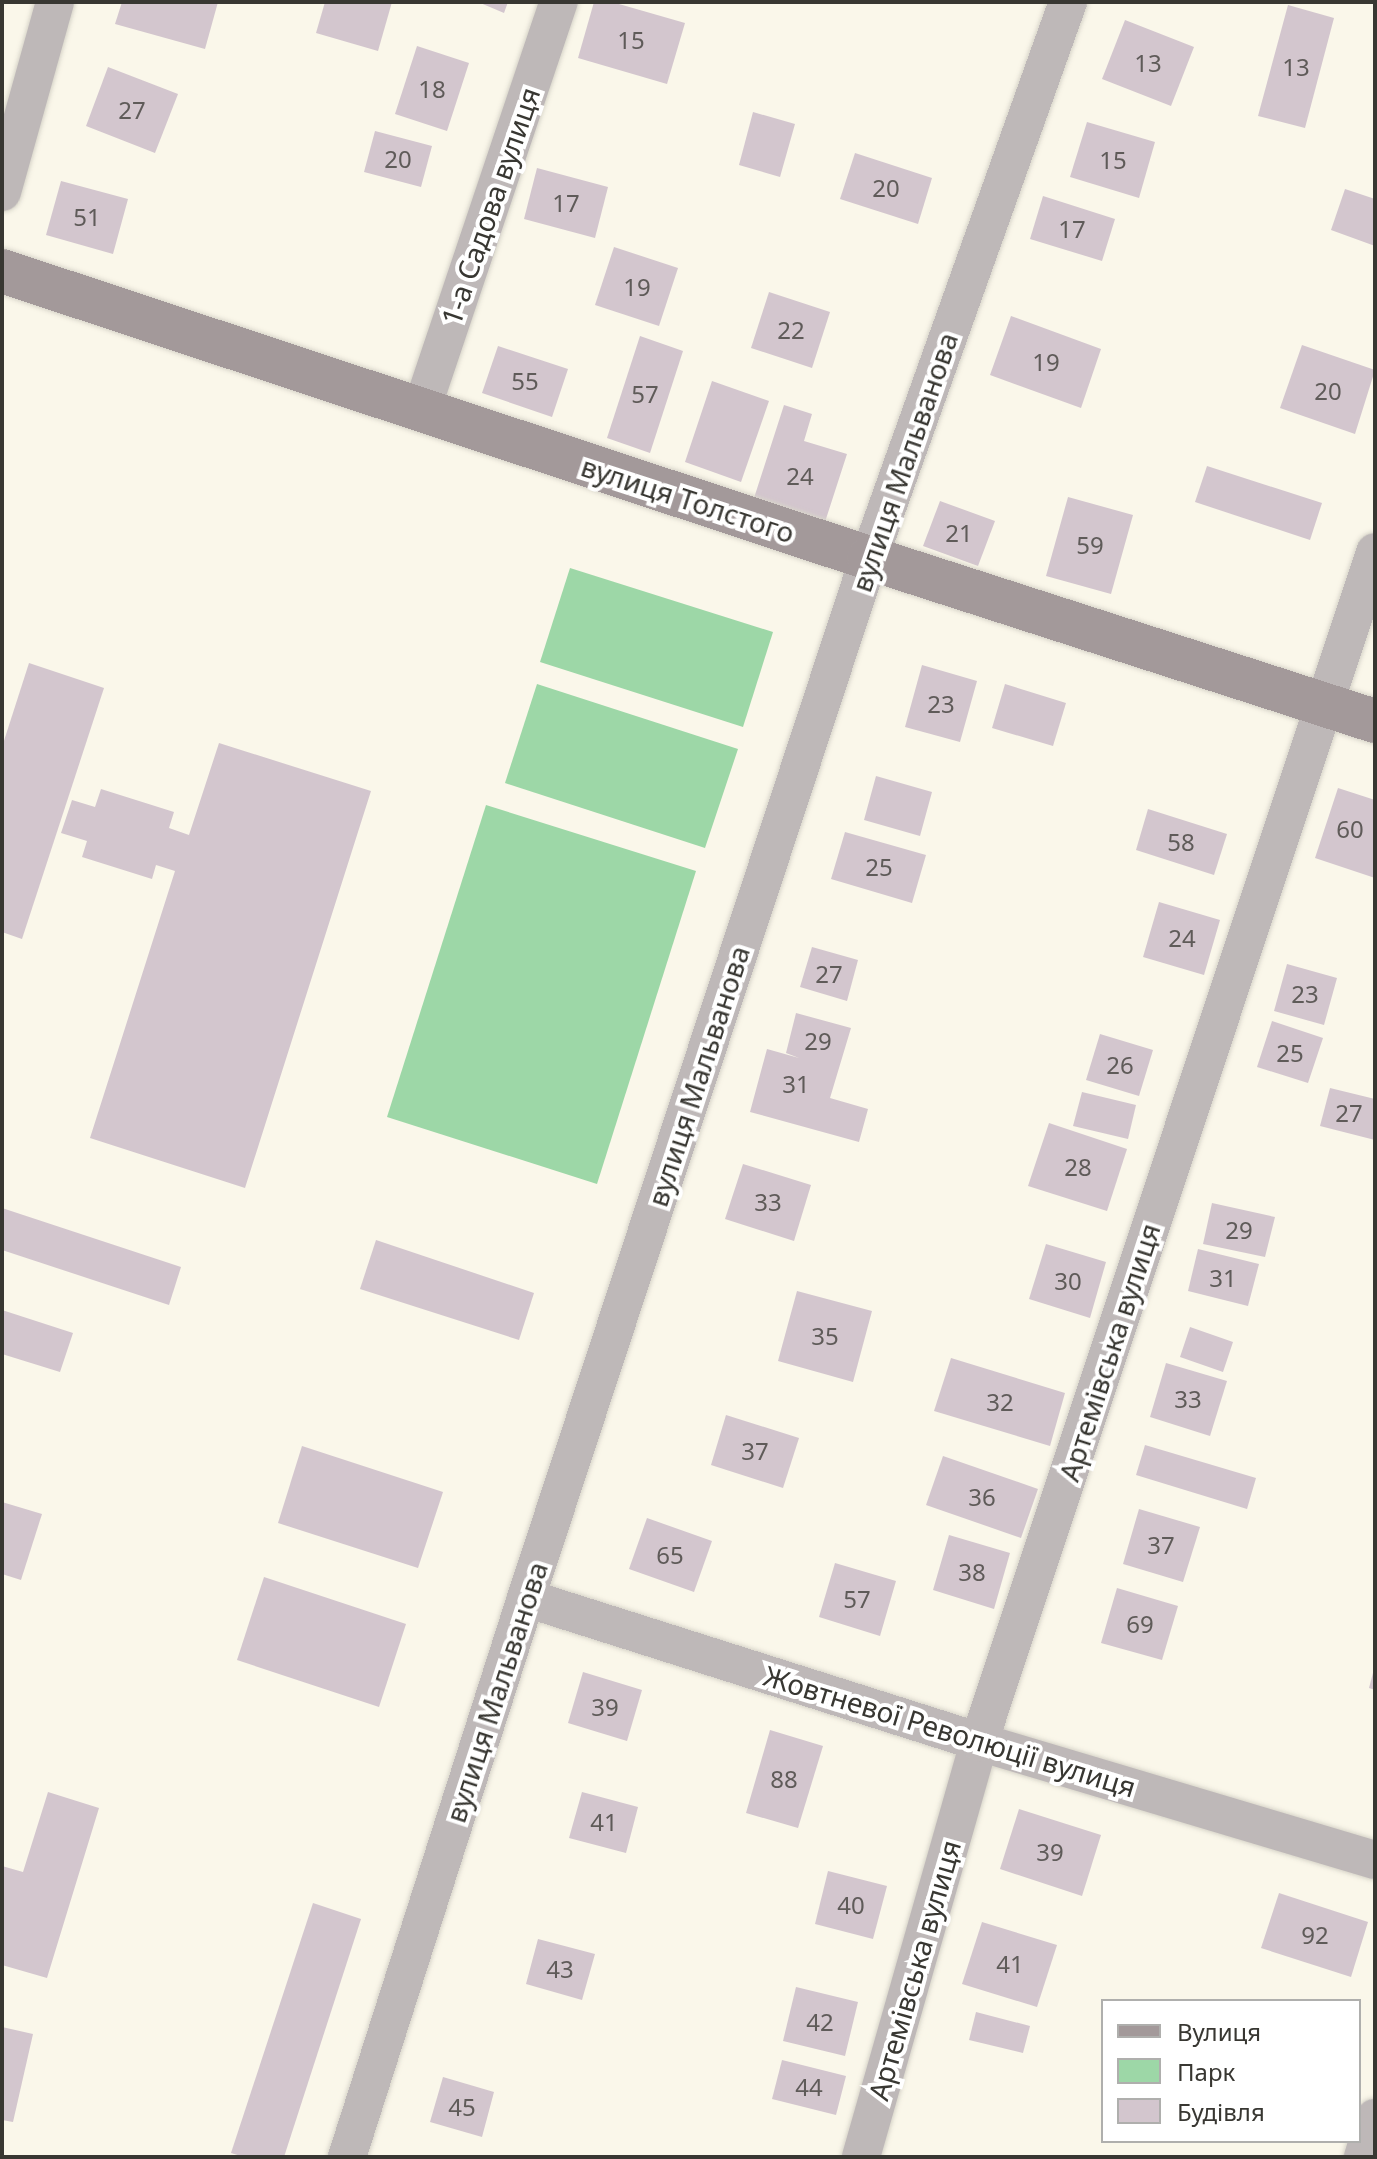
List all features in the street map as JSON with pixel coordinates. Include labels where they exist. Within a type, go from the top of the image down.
[{"type":"street","points":[[2,192],[55,2]]},
{"type":"street","name":"1-а Садова вулиця","points":[[421,411],[559,2]]},
{"type":"street","name":"вулиця Мальванова","points":[[347,2157],[526,1598],[869,558],[1068,2]]},
{"type":"street","name":"вулиця Толстого","points":[[2,271],[869,558],[1375,721]]},
{"type":"street","name":"Артемівська вулиця","points":[[861,2157],[979,1742],[1375,552]]},
{"type":"street","name":"Жовтневої Революції вулиця","points":[[526,1598],[979,1742],[1375,1860]]},
{"type":"street","points":[[1363,2157],[1375,2118]]},
{"type":"green space","points":[[570,568],[773,632],[743,727],[540,662]]},
{"type":"green space","points":[[537,684],[738,749],[705,848],[505,783]]},
{"type":"green space","points":[[486,805],[696,871],[597,1184],[387,1117]]},
{"type":"building","points":[[122,2],[218,2],[205,49],[115,24]]},
{"type":"building","points":[[325,2],[392,2],[378,51],[316,33]]},
{"type":"building","points":[[478,2],[508,2],[504,13]]},
{"type":"building","points":[[594,2],[612,2],[685,23],[667,84],[578,58]]},
{"type":"building","points":[[1288,5],[1334,18],[1305,128],[1258,116]]},
{"type":"building","points":[[1125,20],[1194,47],[1171,106],[1102,79]]},
{"type":"building","points":[[417,46],[469,63],[447,131],[395,114]]},
{"type":"building","points":[[108,67],[178,94],[155,153],[86,126]]},
{"type":"building","points":[[753,112],[795,124],[780,177],[739,165]]},
{"type":"building","points":[[1087,122],[1155,142],[1139,198],[1070,177]]},
{"type":"building","points":[[375,131],[432,146],[421,187],[364,172]]},
{"type":"building","points":[[855,153],[932,178],[918,224],[840,199]]},
{"type":"building","points":[[537,168],[608,187],[595,238],[524,219]]},
{"type":"building","points":[[61,181],[128,199],[113,254],[46,235]]},
{"type":"building","points":[[1345,189],[1375,199],[1375,246],[1331,230]]},
{"type":"building","points":[[1043,196],[1115,219],[1102,261],[1030,239]]},
{"type":"building","points":[[614,247],[678,268],[659,326],[595,305]]},
{"type":"building","points":[[769,292],[830,312],[812,368],[751,348]]},
{"type":"building","points":[[1011,316],[1101,349],[1081,408],[990,375]]},
{"type":"building","points":[[640,336],[683,351],[650,453],[607,438]]},
{"type":"building","points":[[1302,345],[1375,370],[1355,434],[1280,408]]},
{"type":"building","points":[[498,346],[568,369],[552,417],[482,393]]},
{"type":"building","points":[[712,381],[769,401],[741,482],[685,462]]},
{"type":"building","points":[[784,405],[812,414],[804,441],[847,454],[825,522],[754,498]]},
{"type":"building","points":[[1207,466],[1322,503],[1310,540],[1195,502]]},
{"type":"building","points":[[1068,497],[1133,515],[1111,594],[1046,576]]},
{"type":"building","points":[[940,501],[995,521],[978,566],[923,546]]},
{"type":"building","points":[[29,663],[104,688],[22,939],[2,932],[2,747]]},
{"type":"building","points":[[922,665],[977,681],[960,742],[905,727]]},
{"type":"building","points":[[1005,684],[1066,703],[1053,746],[992,728]]},
{"type":"building","points":[[219,743],[371,791],[245,1188],[90,1138],[175,871],[156,865],[152,879],[82,857],[87,841],[61,833],[72,800],[95,807],[101,789],[174,812],[169,828],[189,835]]},
{"type":"building","points":[[876,776],[932,792],[920,836],[864,820]]},
{"type":"building","points":[[1338,788],[1375,800],[1375,878],[1315,858]]},
{"type":"building","points":[[1148,809],[1227,834],[1214,875],[1136,850]]},
{"type":"building","points":[[845,832],[926,855],[912,903],[831,879]]},
{"type":"building","points":[[1159,902],[1220,920],[1204,975],[1143,957]]},
{"type":"building","points":[[812,947],[858,960],[847,1001],[800,987]]},
{"type":"building","points":[[1287,964],[1337,978],[1324,1025],[1274,1011]]},
{"type":"building","points":[[796,1013],[851,1028],[830,1098],[868,1109],[859,1142],[750,1112],[767,1049],[799,1058],[786,1053]]},
{"type":"building","points":[[1272,1021],[1323,1038],[1308,1083],[1257,1067]]},
{"type":"building","points":[[1100,1034],[1153,1050],[1139,1096],[1086,1080]]},
{"type":"building","points":[[1330,1088],[1375,1099],[1375,1140],[1320,1126]]},
{"type":"building","points":[[1082,1092],[1136,1105],[1128,1139],[1073,1126]]},
{"type":"building","points":[[1049,1123],[1127,1149],[1107,1211],[1028,1186]]},
{"type":"building","points":[[743,1164],[811,1185],[794,1241],[725,1219]]},
{"type":"building","points":[[1212,1203],[1275,1217],[1265,1257],[1203,1244]]},
{"type":"building","points":[[2,1208],[181,1267],[169,1305],[2,1250]]},
{"type":"building","points":[[376,1240],[534,1293],[519,1340],[360,1289]]},
{"type":"building","points":[[1046,1244],[1106,1262],[1090,1318],[1029,1299]]},
{"type":"building","points":[[1198,1249],[1259,1264],[1248,1306],[1188,1291]]},
{"type":"building","points":[[797,1291],[872,1311],[853,1382],[778,1361]]},
{"type":"building","points":[[2,1310],[73,1333],[60,1372],[2,1354]]},
{"type":"building","points":[[1190,1327],[1233,1342],[1223,1372],[1180,1357]]},
{"type":"building","points":[[951,1358],[1065,1393],[1050,1446],[934,1411]]},
{"type":"building","points":[[1166,1363],[1227,1381],[1210,1436],[1150,1417]]},
{"type":"building","points":[[726,1415],[799,1438],[783,1488],[711,1465]]},
{"type":"building","points":[[1145,1445],[1256,1478],[1247,1509],[1136,1475]]},
{"type":"building","points":[[302,1446],[443,1492],[418,1568],[278,1523]]},
{"type":"building","points":[[943,1456],[1038,1489],[1021,1538],[926,1505]]},
{"type":"building","points":[[2,1502],[42,1514],[21,1580],[2,1574]]},
{"type":"building","points":[[1139,1509],[1200,1527],[1183,1582],[1123,1564]]},
{"type":"building","points":[[647,1518],[712,1541],[694,1592],[629,1569]]},
{"type":"building","points":[[949,1535],[1010,1553],[994,1609],[933,1590]]},
{"type":"building","points":[[835,1563],[896,1581],[880,1636],[819,1617]]},
{"type":"building","points":[[264,1577],[406,1624],[379,1707],[237,1660]]},
{"type":"building","points":[[1117,1588],[1178,1606],[1162,1660],[1101,1643]]},
{"type":"building","points":[[1375,1670],[1375,1690],[1369,1688]]},
{"type":"building","points":[[583,1672],[642,1690],[627,1741],[568,1723]]},
{"type":"building","points":[[770,1730],[823,1746],[798,1828],[746,1813]]},
{"type":"building","points":[[48,1792],[99,1808],[47,1978],[2,1965],[2,1866],[23,1872]]},
{"type":"building","points":[[582,1792],[638,1807],[626,1853],[569,1838]]},
{"type":"building","points":[[1019,1809],[1101,1835],[1082,1896],[1000,1869]]},
{"type":"building","points":[[828,1871],[887,1886],[873,1939],[815,1924]]},
{"type":"building","points":[[1279,1893],[1368,1922],[1351,1977],[1261,1948]]},
{"type":"building","points":[[313,1903],[361,1919],[284,2157],[244,2157],[231,2153]]},
{"type":"building","points":[[982,1922],[1057,1945],[1037,2007],[962,1984]]},
{"type":"building","points":[[538,1939],[595,1954],[582,2000],[526,1984]]},
{"type":"building","points":[[796,1987],[858,2002],[845,2056],[783,2041]]},
{"type":"building","points":[[976,2012],[1030,2026],[1023,2053],[969,2040]]},
{"type":"building","points":[[2,2027],[33,2034],[13,2122],[2,2120]]},
{"type":"building","points":[[782,2060],[846,2076],[836,2115],[772,2099]]},
{"type":"building","points":[[443,2077],[494,2092],[482,2137],[430,2122]]}]
